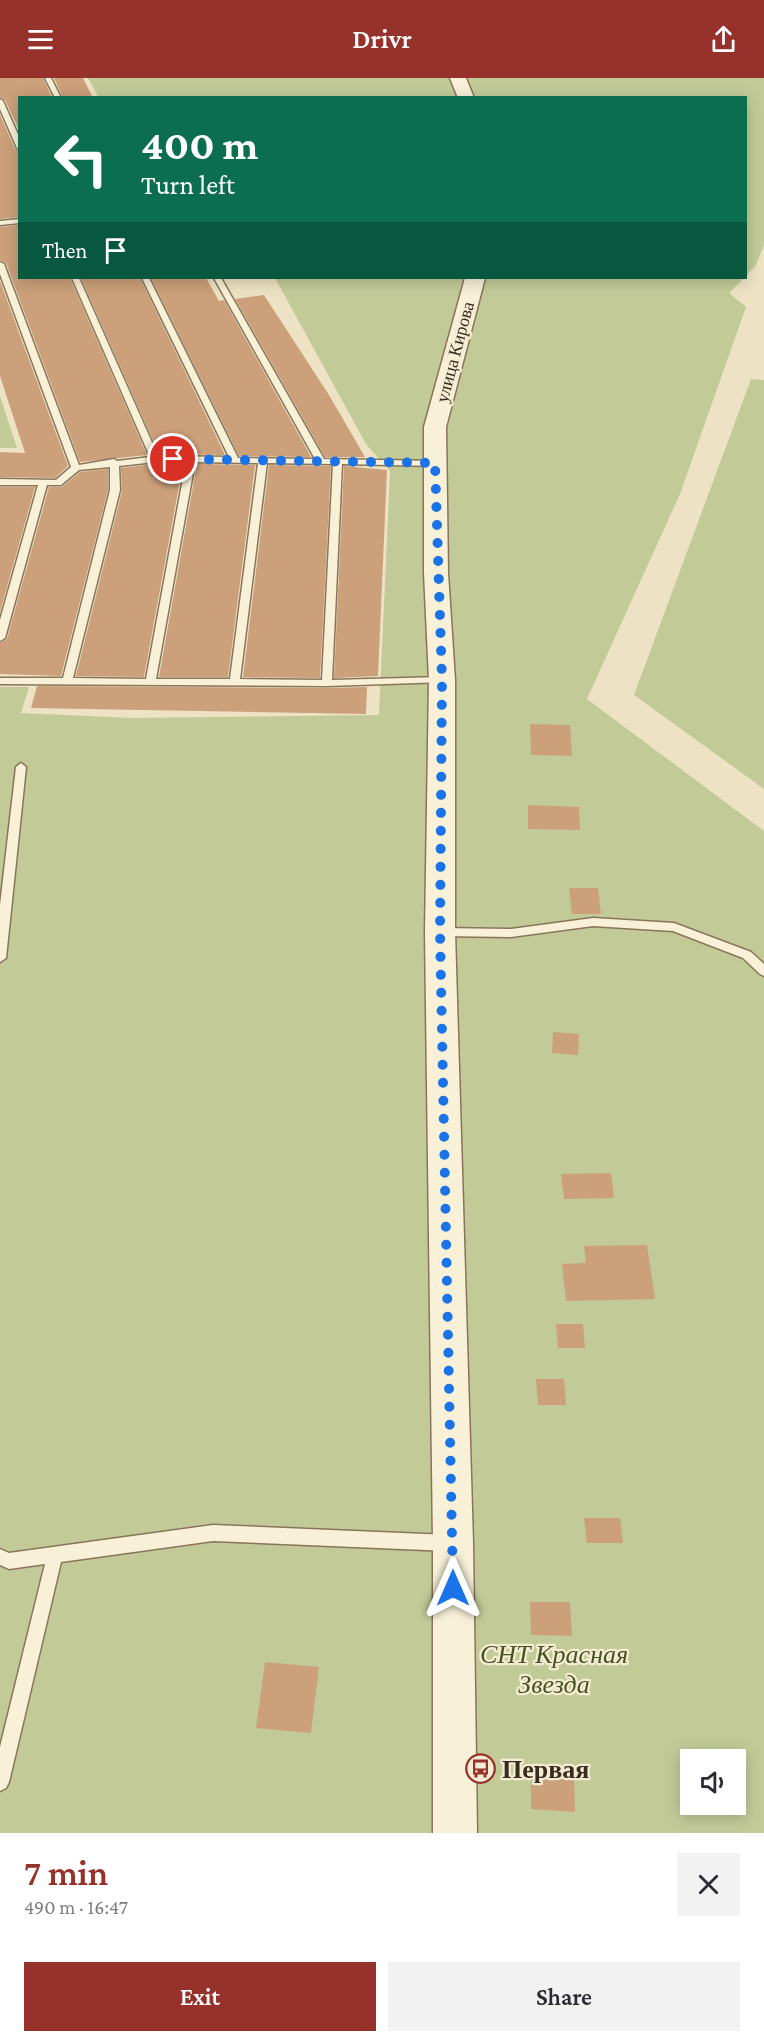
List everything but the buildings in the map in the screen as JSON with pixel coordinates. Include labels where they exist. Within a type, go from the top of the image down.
[{"type":"street","points":[[458,78],[465,96]]},
{"type":"street","name":"улица Кирова","points":[[455,1833],[453,1543],[440,932],[442,680],[435,426],[476,279]]},
{"type":"lane","points":[[48,78],[57,96]]},
{"type":"lane","points":[[0,101],[18,143]]},
{"type":"lane","points":[[0,223],[18,221]]},
{"type":"lane","points":[[0,264],[76,468]]},
{"type":"lane","points":[[75,279],[155,459]]},
{"type":"lane","points":[[145,279],[235,460]]},
{"type":"lane","points":[[219,279],[321,461]]},
{"type":"lane","points":[[0,482],[58,483],[76,468],[155,459],[435,463]]},
{"type":"lane","points":[[150,682],[191,460]]},
{"type":"lane","points":[[235,682],[263,461]]},
{"type":"lane","points":[[327,683],[338,461]]},
{"type":"lane","points":[[67,681],[114,490],[114,462]]},
{"type":"lane","points":[[0,638],[43,483]]},
{"type":"lane","points":[[0,681],[327,683],[442,680]]},
{"type":"lane","points":[[0,958],[21,767]]},
{"type":"lane","points":[[440,932],[511,933],[593,922],[674,927],[747,955],[764,971]]},
{"type":"lane","points":[[0,1557],[9,1561],[213,1533],[453,1543]]},
{"type":"lane","points":[[0,1782],[55,1554]]},
{"type":"green space","points":[[88,78],[764,78],[764,245],[756,265],[747,275],[747,96],[98,96]]},
{"type":"green space","name":"СНТ Красная Звезда","points":[[276,279],[743,279],[729,293],[746,307],[680,494],[587,699],[764,831],[764,1833],[0,1833],[0,687],[29,687],[21,713],[133,718],[379,715],[390,471],[366,444]]},
{"type":"green space","points":[[751,379],[764,380],[764,789],[634,695]]},
{"type":"green space","points":[[0,396],[17,448],[0,448]]},
{"type":"place","name":"Первая","points":[[481,1769]]},
{"type":"route","points":[[173,459],[435,463],[436,573],[442,680],[440,932],[453,1588]]}]
